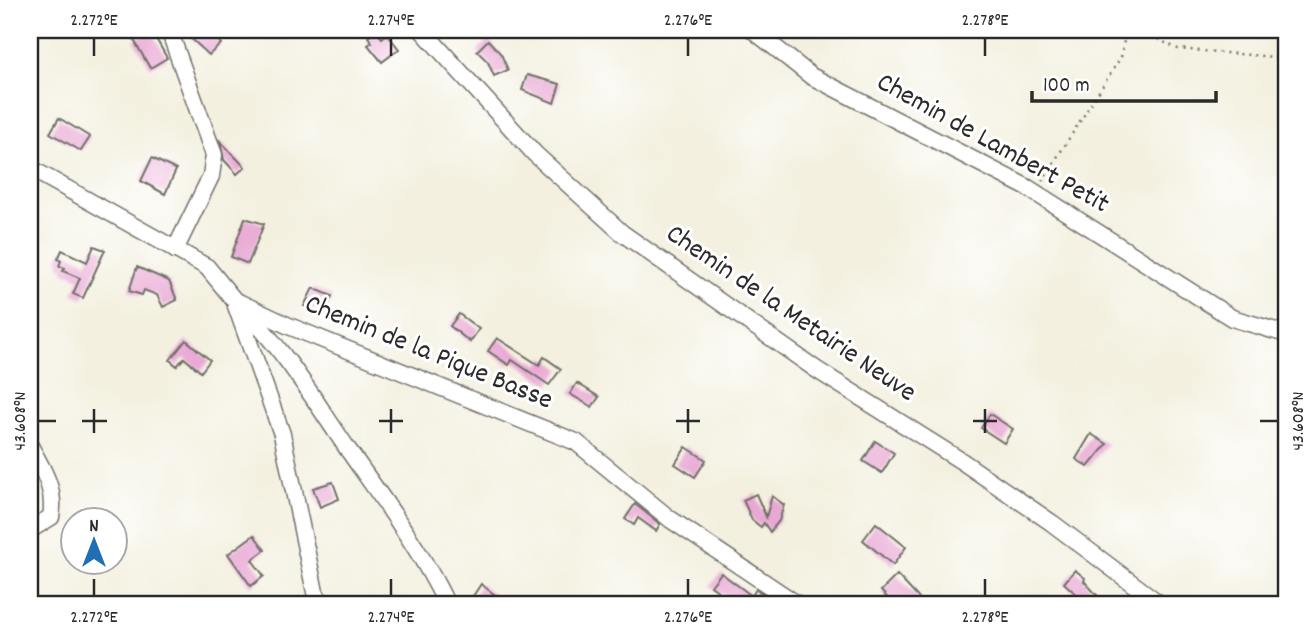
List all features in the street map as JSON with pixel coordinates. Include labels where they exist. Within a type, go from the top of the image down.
[{"type":"street","points":[[169,30],[214,155],[211,176],[175,250]]},
{"type":"street","name":"Chemin de la Metairie Neuve","points":[[422,30],[536,154],[622,233],[817,370],[963,462],[1052,523],[1161,605]]},
{"type":"street","name":"Chemin de Lambert Petit","points":[[752,30],[811,76],[1035,192],[1232,318],[1286,334]]},
{"type":"street","name":"Chemin de la Pique Basse","points":[[30,168],[207,267],[234,300],[289,327],[576,442],[670,519],[798,605]]},
{"type":"street","points":[[234,300],[282,433],[316,592],[322,605]]},
{"type":"street","points":[[234,300],[266,331],[431,570],[447,605]]},
{"type":"street","points":[[30,446],[50,483],[54,502],[51,517],[30,530]]},
{"type":"path","points":[[1035,192],[1121,57],[1126,30]]},
{"type":"path","points":[[1139,30],[1178,49],[1286,58]]},
{"type":"building","points":[[151,30],[167,58],[150,68],[134,40]]},
{"type":"building","points":[[182,30],[210,30],[221,44],[209,55]]},
{"type":"building","points":[[376,31],[382,38],[387,34],[399,49],[382,62],[368,45],[372,42],[368,37]]},
{"type":"building","points":[[488,40],[501,54],[508,70],[494,76],[488,62],[477,51]]},
{"type":"building","points":[[527,75],[560,84],[554,103],[522,90]]},
{"type":"building","points":[[59,118],[90,137],[81,151],[50,133]]},
{"type":"building","points":[[220,141],[245,167],[237,174],[224,160]]},
{"type":"building","points":[[152,158],[176,170],[165,194],[141,181]]},
{"type":"building","points":[[245,218],[264,224],[248,264],[231,257]]},
{"type":"building","points":[[94,246],[105,250],[83,298],[73,294],[80,278],[63,271],[65,268],[59,266],[61,261],[58,259],[62,250],[87,262]]},
{"type":"building","points":[[137,267],[169,281],[177,300],[163,307],[157,295],[144,290],[142,295],[129,291]]},
{"type":"building","points":[[313,288],[332,296],[324,315],[304,306]]},
{"type":"building","points":[[459,314],[479,329],[470,342],[450,326]]},
{"type":"building","points":[[497,338],[539,365],[544,357],[561,369],[549,385],[512,360],[509,365],[488,351]]},
{"type":"building","points":[[186,340],[210,360],[201,372],[184,358],[177,366],[170,360]]},
{"type":"building","points":[[577,383],[599,397],[592,407],[570,394]]},
{"type":"building","points":[[990,414],[1013,429],[1004,443],[981,428]]},
{"type":"building","points":[[1091,434],[1107,444],[1088,467],[1076,459]]},
{"type":"building","points":[[875,441],[894,453],[882,473],[863,461]]},
{"type":"building","points":[[686,447],[706,460],[695,477],[675,464]]},
{"type":"building","points":[[333,482],[339,499],[320,507],[313,488]]},
{"type":"building","points":[[756,494],[766,517],[772,496],[784,505],[779,521],[770,532],[764,523],[761,527],[752,520],[743,500]]},
{"type":"building","points":[[635,504],[660,524],[656,531],[638,518],[634,525],[625,519]]},
{"type":"building","points":[[876,523],[906,547],[893,565],[863,540]]},
{"type":"building","points":[[254,535],[265,550],[252,560],[264,576],[251,586],[228,554]]},
{"type":"building","points":[[1075,570],[1085,578],[1084,581],[1106,605],[1088,605],[1064,583]]},
{"type":"building","points":[[721,573],[752,596],[756,589],[770,599],[767,605],[737,605],[711,586]]},
{"type":"building","points":[[897,575],[925,605],[894,605],[881,591]]},
{"type":"building","points":[[481,584],[508,605],[485,605],[473,596]]}]
